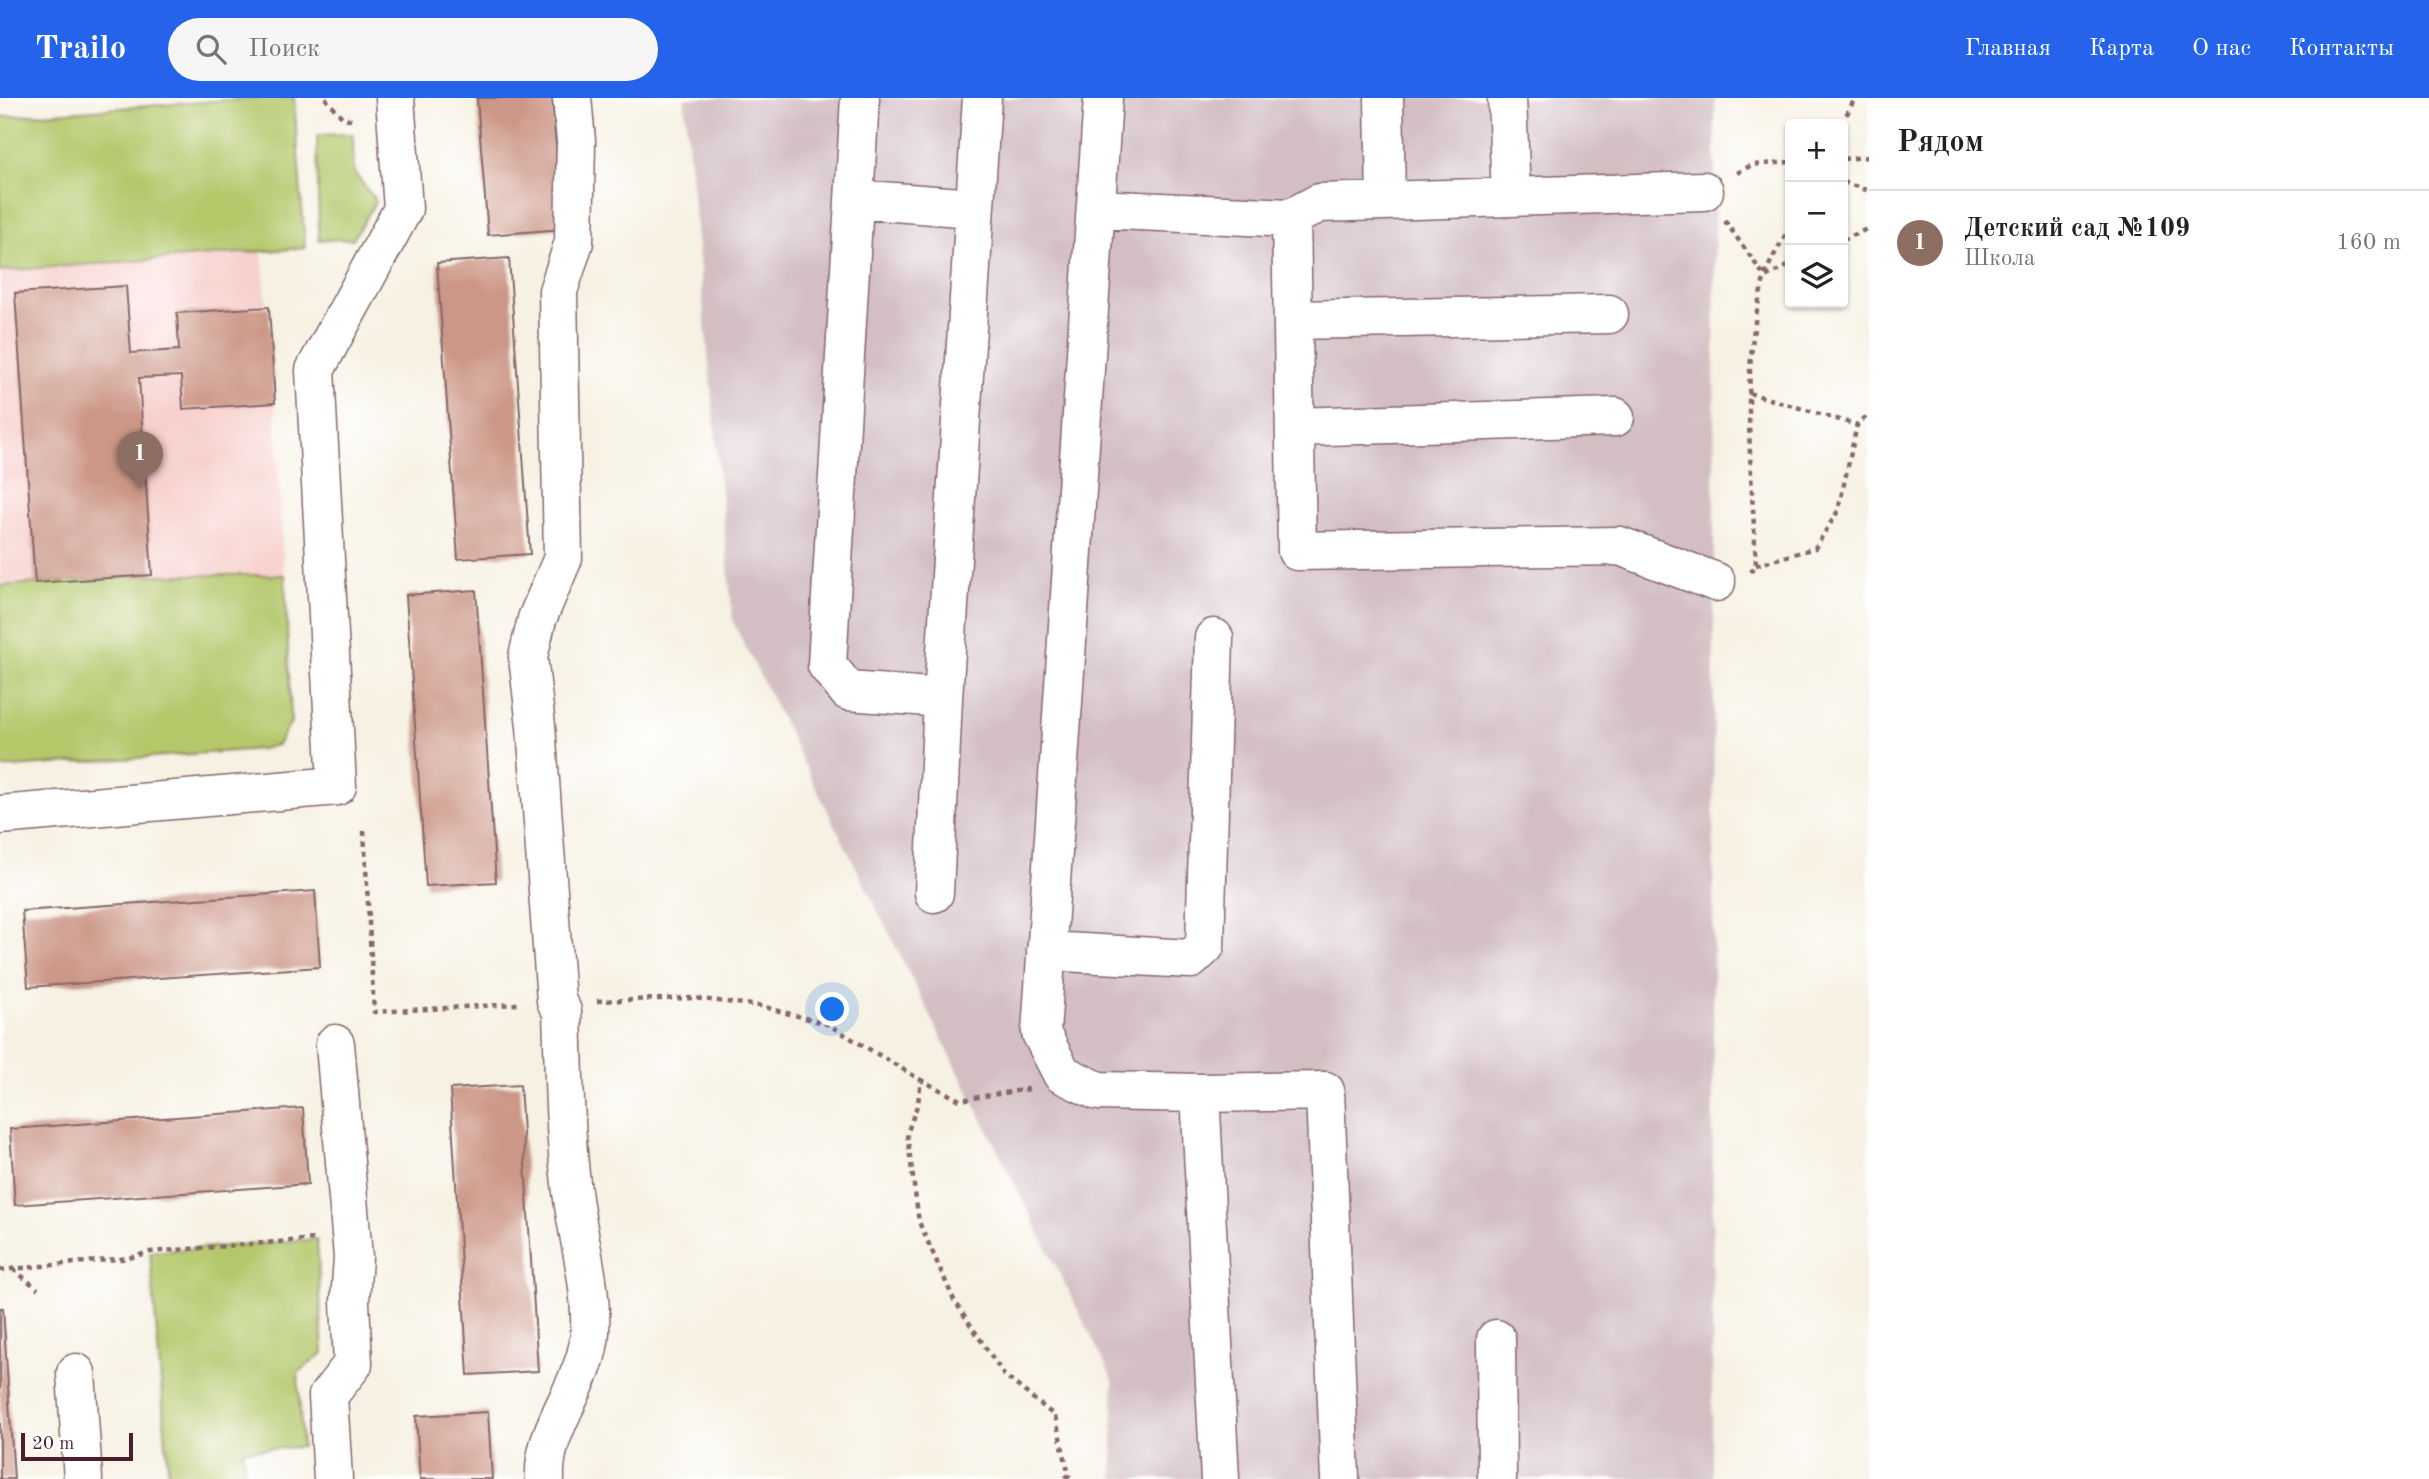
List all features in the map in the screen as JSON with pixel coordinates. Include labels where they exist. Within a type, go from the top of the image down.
[{"type":"lane","points":[[0,815],[337,786],[315,370],[403,209],[395,98]]},
{"type":"lane","points":[[545,1479],[546,1457],[554,1430],[583,1361],[590,1335],[588,1286],[569,1164],[562,1011],[556,1001],[536,726],[528,657],[537,619],[563,558],[558,291],[573,242],[576,141],[572,98]]},
{"type":"lane","points":[[860,98],[827,665],[848,691],[943,698]]},
{"type":"lane","points":[[934,893],[943,698],[982,98]]},
{"type":"lane","points":[[1103,98],[1041,1033],[1062,1074],[1098,1091],[1325,1091],[1340,1479]]},
{"type":"lane","points":[[1384,98],[1386,201]]},
{"type":"lane","points":[[1507,98],[1511,197]]},
{"type":"lane","points":[[1096,209],[1291,218],[1319,203],[1704,191]]},
{"type":"lane","points":[[854,199],[974,208]]},
{"type":"lane","points":[[1291,218],[1297,551],[1620,546],[1716,582]]},
{"type":"lane","points":[[1293,320],[1609,314]]},
{"type":"lane","points":[[1295,427],[1615,417]]},
{"type":"lane","points":[[1046,951],[1191,959],[1205,946],[1214,638]]},
{"type":"lane","points":[[333,1479],[328,1396],[353,1364],[350,1302],[353,1257],[335,1044]]},
{"type":"lane","points":[[1200,1093],[1220,1479]]},
{"type":"lane","points":[[1496,1339],[1497,1479]]},
{"type":"lane","points":[[76,1373],[83,1479]]},
{"type":"path","points":[[325,98],[342,117],[351,120]]},
{"type":"path","points":[[1844,119],[1855,98]]},
{"type":"path","points":[[1848,159],[1869,158]]},
{"type":"path","points":[[1765,276],[1704,191],[1752,165],[1785,162]]},
{"type":"path","points":[[1848,184],[1869,191]]},
{"type":"path","points":[[1848,238],[1869,228]]},
{"type":"path","points":[[1756,565],[1750,356],[1765,276],[1785,236]]},
{"type":"path","points":[[1765,276],[1785,267]]},
{"type":"path","points":[[1749,393],[1857,425]]},
{"type":"path","points":[[1716,582],[1745,580],[1756,565],[1815,548],[1838,511],[1857,425],[1869,414]]},
{"type":"path","points":[[364,831],[374,1012],[556,1001],[693,998],[761,1006],[827,1024],[960,1100],[1057,1085],[1062,1074]]},
{"type":"path","points":[[921,1080],[918,1103],[907,1134],[919,1222],[954,1300],[1004,1375],[1055,1416],[1069,1475],[1064,1479]]},
{"type":"path","points":[[0,1270],[129,1258],[150,1252],[326,1238]]},
{"type":"path","points":[[12,1269],[38,1289]]},
{"type":"shaded area","points":[[254,98],[294,98],[305,248],[262,252],[275,403],[291,722],[277,745],[262,749],[0,768],[0,117]]},
{"type":"shaded area","points":[[684,98],[1715,98],[1712,1479],[1113,1479],[1113,1380],[733,622]]},
{"type":"green space","points":[[254,98],[294,98],[305,248],[0,271],[0,117]]},
{"type":"green space","points":[[353,134],[354,172],[376,201],[353,239],[319,240],[317,135]]},
{"type":"green space","points":[[152,575],[285,575],[291,722],[277,745],[262,749],[0,768],[0,586]]},
{"type":"green space","points":[[317,1239],[323,1353],[298,1373],[302,1447],[243,1450],[245,1479],[169,1479],[150,1252]]},
{"type":"building","points":[[477,98],[552,98],[563,229],[488,235]]},
{"type":"building","points":[[509,258],[530,554],[458,559],[437,263]]},
{"type":"building","points":[[126,286],[131,353],[179,350],[177,313],[269,307],[275,403],[183,409],[181,376],[139,378],[152,575],[35,583],[15,293]]},
{"type":"building","points":[[476,590],[496,882],[426,886],[406,595]]},
{"type":"building","points":[[315,891],[320,967],[28,987],[22,911]]},
{"type":"building","points":[[520,1085],[538,1371],[468,1375],[450,1089]]},
{"type":"building","points":[[303,1108],[308,1184],[15,1205],[10,1129]]},
{"type":"building","points":[[0,1308],[3,1308],[14,1479],[0,1479]]},
{"type":"building","points":[[488,1412],[492,1479],[420,1479],[416,1416]]},
{"type":"place","name":"Детский сад №109","points":[[140,489]]}]
